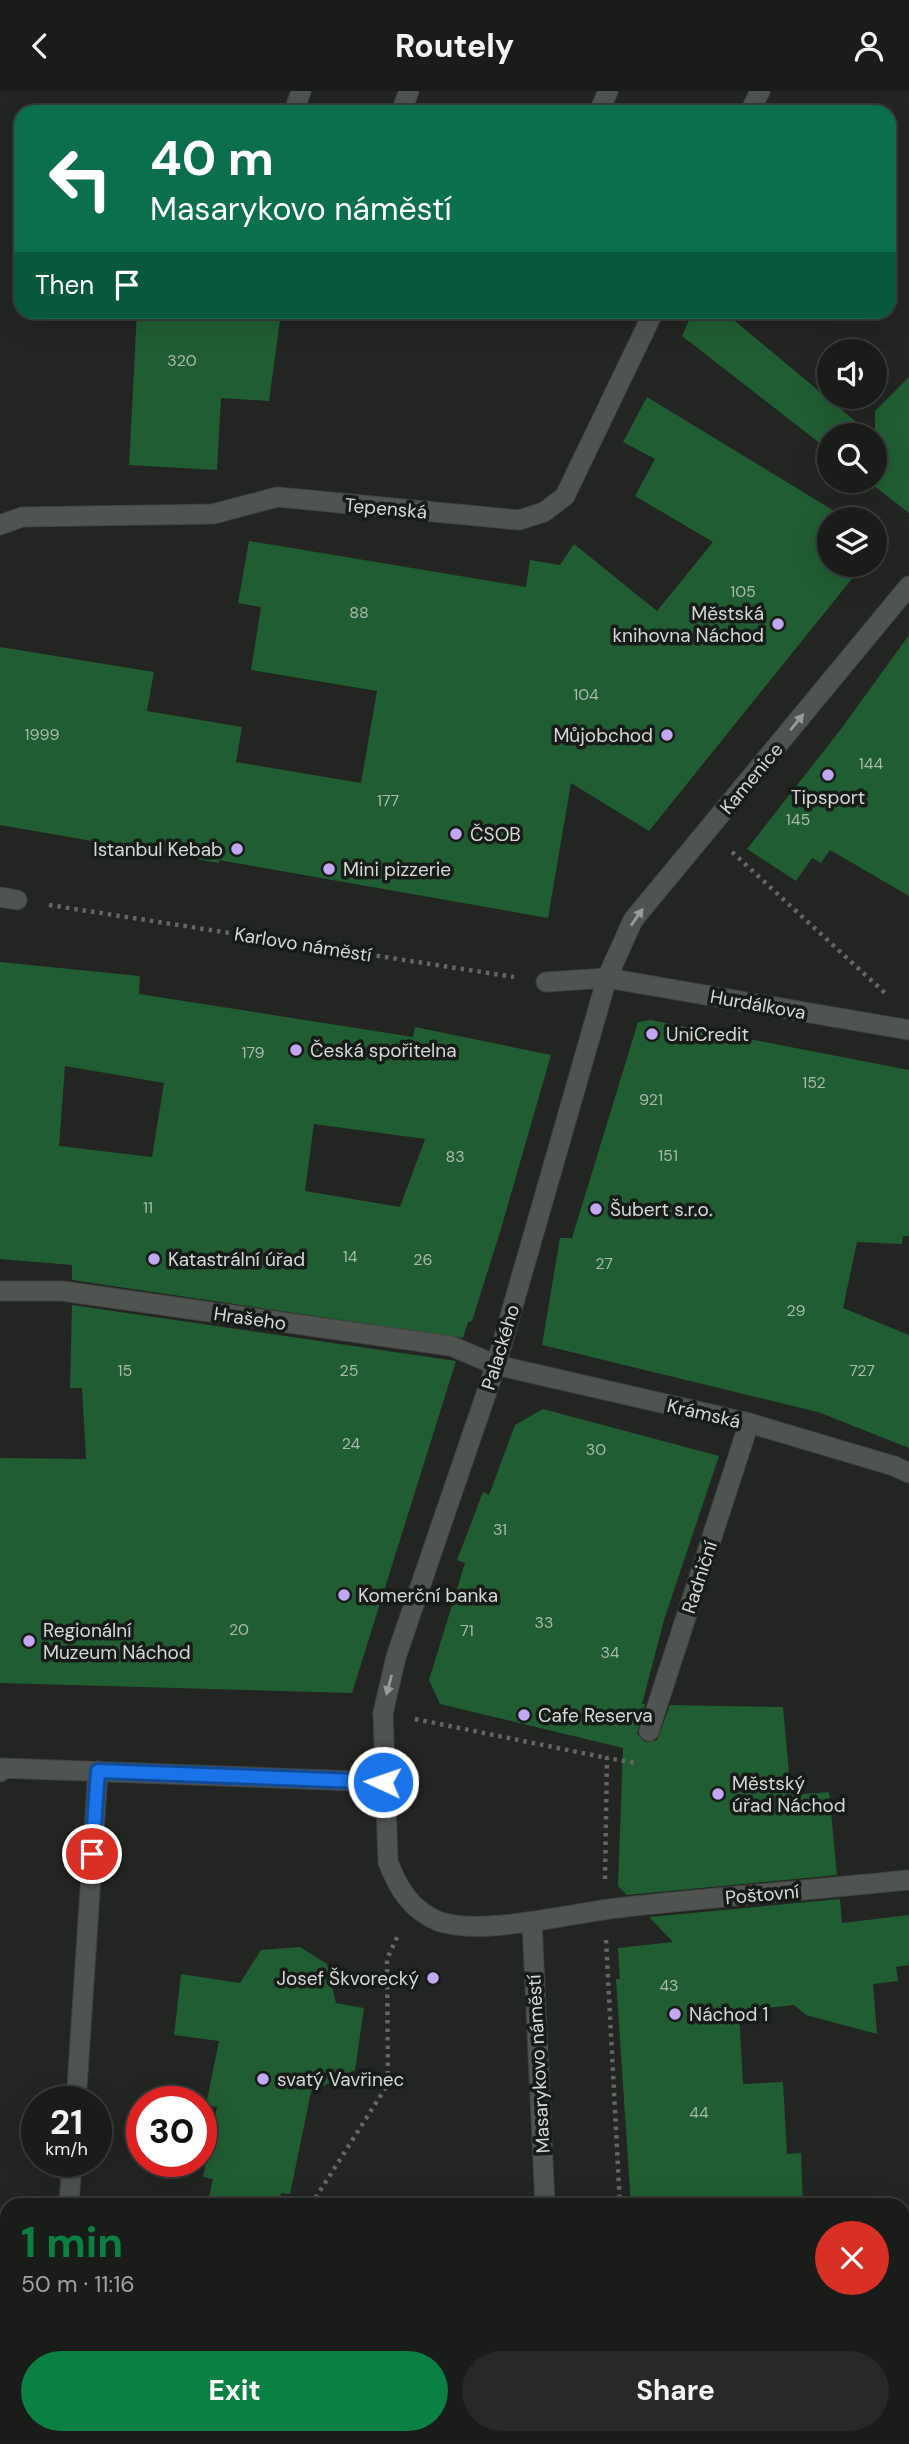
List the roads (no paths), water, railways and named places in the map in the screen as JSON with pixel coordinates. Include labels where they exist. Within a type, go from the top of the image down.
[{"type":"street","name":"Tepenská","points":[[0,525],[22,517],[213,514],[277,498],[519,520],[544,512],[565,496],[650,319]]},
{"type":"street","name":"Kamenice","points":[[607,978],[633,919],[909,586]]},
{"type":"street","points":[[546,982],[607,978]]},
{"type":"street","name":"Hurdálkova","points":[[607,978],[909,1030]]},
{"type":"street","name":"Palackého","points":[[383,1782],[383,1713],[396,1657],[496,1365],[607,978]]},
{"type":"street","name":"Hrašeho","points":[[0,1291],[62,1291],[451,1346],[496,1365]]},
{"type":"street","name":"Krámská","points":[[496,1365],[749,1423],[894,1466],[909,1473]]},
{"type":"street","name":"Radniční","points":[[649,1731],[749,1423]]},
{"type":"street","points":[[0,1769],[383,1782],[388,1862],[396,1882],[412,1905],[437,1921],[456,1925],[532,1922]]},
{"type":"street","points":[[77,2086],[98,1771]]},
{"type":"street","name":"Poštovní","points":[[532,1922],[610,1909],[909,1880]]},
{"type":"street","name":"Masarykovo náměstí","points":[[532,1922],[545,2198]]},
{"type":"street","points":[[69,2198],[71,2177]]},
{"type":"place","name":"Městská knihovna Náchod","points":[[778,624]]},
{"type":"place","name":"Můjobchod","points":[[667,735]]},
{"type":"place","name":"Tipsport","points":[[828,775]]},
{"type":"place","name":"ČSOB","points":[[456,834]]},
{"type":"place","name":"Istanbul Kebab","points":[[237,849]]},
{"type":"place","name":"Mini pizzerie","points":[[329,869]]},
{"type":"place","name":"UniCredit","points":[[652,1034]]},
{"type":"place","name":"Česká spořitelna","points":[[296,1050]]},
{"type":"place","name":"Šubert s.r.o.","points":[[596,1209]]},
{"type":"place","name":"Katastrální úřad","points":[[154,1259]]},
{"type":"place","name":"Komerční banka","points":[[344,1595]]},
{"type":"place","name":"Regionální Muzeum Náchod","points":[[29,1641]]},
{"type":"place","name":"Cafe Reserva","points":[[524,1715]]},
{"type":"place","name":"Městský úřad Náchod","points":[[718,1794]]},
{"type":"place","name":"Josef Škvorecký","points":[[433,1978]]},
{"type":"place","name":"Náchod 1","points":[[675,2014]]},
{"type":"place","name":"svatý Vavřinec","points":[[263,2079]]}]
